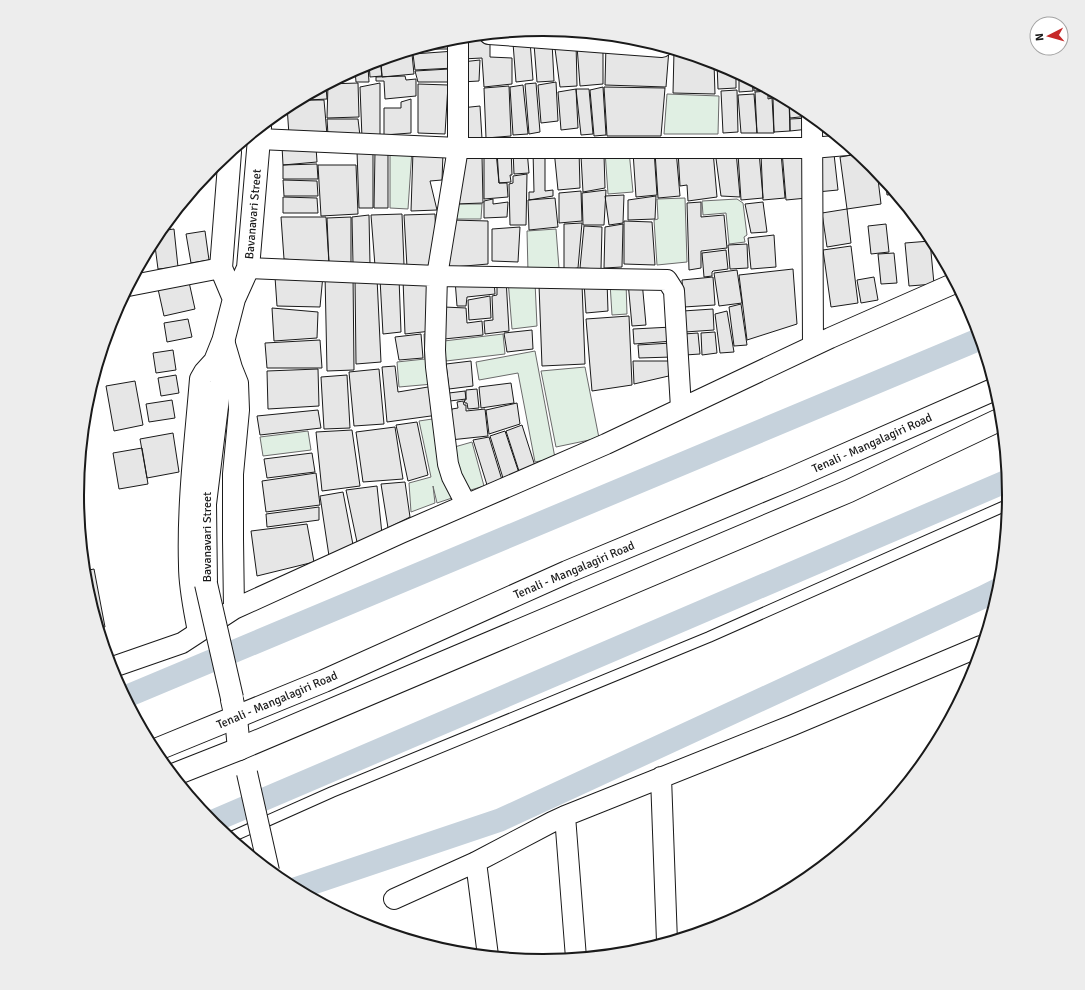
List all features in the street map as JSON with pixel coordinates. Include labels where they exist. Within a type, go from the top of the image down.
[{"type":"main road","name":"Bavanavari Street","points":[[239,748],[234,708],[206,584],[205,504],[224,338],[234,299],[248,268],[260,134]]},
{"type":"main road","points":[[229,160],[221,268],[234,299]]},
{"type":"main road","name":"Tenali - Mangalagiri Road","points":[[159,748],[234,708],[324,681],[567,572],[783,482],[990,392]]},
{"type":"main road","points":[[177,773],[849,491],[996,421]]},
{"type":"street","points":[[524,37],[629,45]]},
{"type":"street","points":[[458,44],[458,148],[437,276],[436,367],[448,464],[466,504]]},
{"type":"street","points":[[812,124],[813,346]]},
{"type":"street","points":[[261,133],[458,148],[812,148],[840,146]]},
{"type":"street","points":[[135,285],[221,268]]},
{"type":"street","points":[[248,268],[437,276],[667,280],[674,291],[681,408]]},
{"type":"street","points":[[116,666],[182,643],[234,609],[466,504],[606,444],[813,346],[950,285]]},
{"type":"street","points":[[224,338],[238,384],[238,410],[233,474],[234,609]]},
{"type":"street","points":[[198,632],[192,600],[189,567],[189,522],[200,379],[204,372],[214,362],[224,338]]},
{"type":"street","points":[[394,899],[476,862],[565,816],[793,725],[975,649]]},
{"type":"street","points":[[239,748],[247,773],[267,862]]},
{"type":"street","points":[[661,777],[667,936]]},
{"type":"street","points":[[565,816],[576,953]]},
{"type":"street","points":[[476,862],[487,950]]},
{"type":"lane","points":[[235,835],[332,792],[708,637],[1002,508]]},
{"type":"green space","points":[[667,94],[719,96],[718,134],[664,134]]},
{"type":"green space","points":[[390,150],[412,150],[408,209],[390,208]]},
{"type":"green space","points":[[605,151],[629,151],[633,192],[608,194]]},
{"type":"green space","points":[[685,198],[687,262],[657,265],[654,220],[658,219],[657,199]]},
{"type":"green space","points":[[737,199],[743,203],[747,235],[744,237],[745,242],[729,244],[726,213],[703,215],[702,201]]},
{"type":"green space","points":[[453,204],[482,204],[481,219],[451,219]]},
{"type":"green space","points":[[556,229],[559,268],[528,272],[527,231]]},
{"type":"green space","points":[[508,280],[535,282],[537,326],[512,329]]},
{"type":"green space","points":[[626,282],[627,314],[612,315],[610,283]]},
{"type":"green space","points":[[433,333],[433,384],[399,387],[397,362],[425,359],[424,334]]},
{"type":"green space","points":[[503,334],[505,354],[446,361],[444,341]]},
{"type":"green space","points":[[535,351],[555,458],[535,462],[518,373],[479,380],[476,362]]},
{"type":"green space","points":[[585,367],[599,438],[556,447],[541,371]]},
{"type":"green space","points":[[439,418],[458,496],[437,503],[433,486],[435,503],[411,512],[409,483],[431,477],[419,421]]},
{"type":"green space","points":[[308,431],[311,450],[263,456],[260,437]]},
{"type":"green space","points":[[472,442],[484,486],[464,492],[451,448]]},
{"type":"building","points":[[490,39],[490,57],[512,58],[512,84],[484,87],[482,58],[462,59],[461,44]]},
{"type":"building","points":[[530,41],[533,80],[516,82],[513,43]]},
{"type":"building","points":[[554,41],[576,42],[577,86],[560,87]]},
{"type":"building","points":[[552,42],[554,81],[537,82],[534,44]]},
{"type":"building","points":[[606,44],[639,47],[669,54],[666,87],[605,85]]},
{"type":"building","points":[[452,45],[452,49],[436,49]]},
{"type":"building","points":[[603,45],[603,84],[580,86],[577,46]]},
{"type":"building","points":[[455,51],[454,68],[415,70],[413,55]]},
{"type":"building","points":[[412,55],[414,74],[382,77],[381,65]]},
{"type":"building","points":[[674,56],[714,70],[715,94],[673,93]]},
{"type":"building","points":[[480,60],[479,81],[461,82],[462,62]]},
{"type":"building","points":[[381,66],[382,76],[370,77],[370,70]]},
{"type":"building","points":[[449,69],[449,82],[418,82],[415,71]]},
{"type":"building","points":[[368,71],[369,82],[356,82],[355,76]]},
{"type":"building","points":[[717,71],[736,79],[736,88],[718,89]]},
{"type":"building","points":[[405,76],[406,80],[416,79],[416,96],[385,99],[384,81],[376,81],[376,77]]},
{"type":"building","points":[[739,80],[753,87],[753,91],[739,92]]},
{"type":"building","points":[[556,82],[558,121],[541,123],[538,85]]},
{"type":"building","points":[[358,83],[359,117],[327,118],[328,89],[338,84]]},
{"type":"building","points":[[380,83],[380,135],[362,138],[360,87]]},
{"type":"building","points":[[536,83],[540,132],[529,134],[525,84]]},
{"type":"building","points":[[418,84],[448,85],[445,134],[418,133]]},
{"type":"building","points":[[523,85],[528,134],[513,135],[510,87]]},
{"type":"building","points":[[509,86],[511,136],[486,138],[484,88]]},
{"type":"building","points":[[603,87],[606,135],[594,136],[590,90]]},
{"type":"building","points":[[604,87],[665,88],[661,136],[607,136]]},
{"type":"building","points":[[754,87],[760,91],[754,91]]},
{"type":"building","points":[[576,89],[578,128],[561,130],[558,92]]},
{"type":"building","points":[[576,89],[589,89],[593,134],[581,135]]},
{"type":"building","points":[[326,90],[327,99],[309,100],[313,97]]},
{"type":"building","points":[[737,90],[738,132],[723,133],[721,91]]},
{"type":"building","points":[[762,91],[768,95],[768,99],[772,98],[774,133],[757,133],[755,92]]},
{"type":"building","points":[[754,94],[757,133],[741,133],[738,95]]},
{"type":"building","points":[[773,98],[789,108],[790,131],[774,132]]},
{"type":"building","points":[[411,99],[411,133],[384,135],[384,108],[401,108],[401,102]]},
{"type":"building","points":[[308,100],[324,100],[327,135],[289,135],[287,113]]},
{"type":"building","points":[[480,106],[482,139],[462,141],[461,108]]},
{"type":"building","points":[[789,108],[803,117],[790,118]]},
{"type":"building","points":[[805,118],[809,121],[809,129],[790,131],[790,119]]},
{"type":"building","points":[[327,119],[358,119],[360,136],[328,135]]},
{"type":"building","points":[[282,146],[316,147],[317,162],[283,165]]},
{"type":"building","points":[[511,149],[511,182],[499,183],[497,151]]},
{"type":"building","points":[[388,150],[388,208],[374,208],[375,151]]},
{"type":"building","points":[[513,150],[527,150],[529,173],[514,174]]},
{"type":"building","points":[[545,150],[545,191],[553,190],[553,196],[529,200],[529,192],[534,192],[533,151]]},
{"type":"building","points":[[554,150],[579,150],[580,188],[558,190]]},
{"type":"building","points":[[654,150],[657,195],[636,197],[633,152]]},
{"type":"building","points":[[676,150],[680,196],[658,198],[655,152]]},
{"type":"building","points":[[357,151],[373,151],[373,208],[359,208]]},
{"type":"building","points":[[413,151],[443,153],[442,180],[430,181],[437,210],[411,211]]},
{"type":"building","points":[[678,151],[713,151],[717,197],[688,201],[687,185],[680,186]]},
{"type":"building","points":[[715,151],[736,151],[740,197],[721,196]]},
{"type":"building","points":[[782,151],[808,152],[807,198],[786,200]]},
{"type":"building","points":[[496,152],[499,183],[507,183],[508,197],[484,199],[484,153]]},
{"type":"building","points":[[759,152],[763,198],[741,200],[738,154]]},
{"type":"building","points":[[781,153],[785,198],[763,200],[761,154]]},
{"type":"building","points":[[834,154],[838,190],[817,192],[813,156]]},
{"type":"building","points":[[604,155],[605,188],[583,192],[581,156]]},
{"type":"building","points":[[851,155],[878,182],[881,204],[847,209],[840,157]]},
{"type":"building","points":[[459,156],[482,156],[483,203],[455,204]]},
{"type":"building","points":[[317,164],[318,179],[283,179],[283,165]]},
{"type":"building","points":[[318,165],[356,165],[358,214],[321,216]]},
{"type":"building","points":[[527,174],[526,225],[510,225],[509,184],[513,183],[513,176]]},
{"type":"building","points":[[283,180],[317,181],[318,196],[284,196]]},
{"type":"building","points":[[606,190],[604,225],[583,225],[582,193]]},
{"type":"building","points":[[581,191],[582,221],[559,223],[559,193]]},
{"type":"building","points":[[624,195],[623,223],[609,225],[605,196]]},
{"type":"building","points":[[656,196],[655,219],[628,220],[628,200]]},
{"type":"building","points":[[283,197],[317,198],[318,213],[283,213]]},
{"type":"building","points":[[555,198],[558,227],[529,230],[528,200]]},
{"type":"building","points":[[493,199],[493,204],[508,202],[507,217],[484,218],[484,201]]},
{"type":"building","points":[[701,202],[701,217],[724,215],[727,248],[701,251],[701,268],[689,270],[687,203]]},
{"type":"building","points":[[763,202],[767,232],[751,233],[745,204]]},
{"type":"building","points":[[847,209],[851,243],[827,247],[822,213]]},
{"type":"building","points":[[402,214],[404,265],[375,266],[371,215]]},
{"type":"building","points":[[435,214],[437,265],[407,267],[404,215]]},
{"type":"building","points":[[369,215],[370,264],[353,264],[352,217]]},
{"type":"building","points":[[281,217],[326,217],[329,263],[284,259]]},
{"type":"building","points":[[351,217],[351,263],[329,264],[327,218]]},
{"type":"building","points":[[452,220],[488,221],[488,264],[442,268]]},
{"type":"building","points":[[624,221],[652,222],[655,265],[624,264]]},
{"type":"building","points":[[582,223],[578,268],[564,270],[564,224]]},
{"type":"building","points":[[623,224],[622,267],[604,268],[605,227]]},
{"type":"building","points":[[886,224],[889,252],[871,254],[868,226]]},
{"type":"building","points":[[584,226],[602,227],[601,269],[580,268]]},
{"type":"building","points":[[520,227],[518,262],[492,261],[492,229]]},
{"type":"building","points":[[174,229],[178,267],[158,269],[155,249],[168,230]]},
{"type":"building","points":[[205,231],[209,260],[191,263],[186,234]]},
{"type":"building","points":[[774,235],[776,267],[751,269],[748,238]]},
{"type":"building","points":[[925,241],[931,251],[934,284],[909,286],[905,243]]},
{"type":"building","points":[[747,244],[748,268],[730,269],[728,245]]},
{"type":"building","points":[[851,246],[858,303],[831,307],[823,250]]},
{"type":"building","points":[[726,250],[728,269],[713,271],[712,276],[704,277],[702,253]]},
{"type":"building","points":[[894,253],[897,283],[881,284],[878,254]]},
{"type":"building","points":[[793,269],[797,324],[747,340],[739,275]]},
{"type":"building","points":[[737,270],[742,303],[719,306],[714,273]]},
{"type":"building","points":[[325,274],[353,274],[354,370],[327,371]]},
{"type":"building","points":[[323,275],[320,307],[277,306],[275,277]]},
{"type":"building","points":[[713,277],[715,305],[684,307],[682,280]]},
{"type":"building","points":[[874,277],[878,300],[861,303],[857,280]]},
{"type":"building","points":[[355,278],[377,278],[381,362],[356,364]]},
{"type":"building","points":[[399,278],[401,332],[383,334],[380,279]]},
{"type":"building","points":[[431,278],[431,331],[405,334],[403,279]]},
{"type":"building","points":[[506,279],[509,331],[485,334],[484,321],[493,320],[492,296],[497,295],[497,280]]},
{"type":"building","points":[[455,280],[494,280],[495,294],[467,297],[466,306],[457,306]]},
{"type":"building","points":[[607,281],[608,311],[586,313],[584,282]]},
{"type":"building","points":[[642,281],[646,325],[632,326],[628,282]]},
{"type":"building","points":[[189,282],[195,309],[164,316],[158,289]]},
{"type":"building","points":[[582,284],[585,364],[542,366],[539,285]]},
{"type":"building","points":[[490,296],[491,318],[469,320],[468,300]]},
{"type":"building","points":[[741,304],[747,345],[734,346],[729,307]]},
{"type":"building","points":[[444,307],[466,308],[467,323],[482,321],[483,335],[444,339]]},
{"type":"building","points":[[272,308],[318,312],[317,338],[274,341]]},
{"type":"building","points":[[713,309],[714,330],[685,332],[683,311]]},
{"type":"building","points":[[727,311],[734,352],[720,353],[715,314]]},
{"type":"building","points":[[629,316],[632,385],[592,391],[586,319]]},
{"type":"building","points":[[188,319],[192,337],[167,342],[164,323]]},
{"type":"building","points":[[672,327],[673,341],[634,344],[633,329]]},
{"type":"building","points":[[532,330],[533,349],[507,352],[504,333]]},
{"type":"building","points":[[715,332],[717,353],[702,355],[701,333]]},
{"type":"building","points":[[698,333],[700,354],[685,355],[684,334]]},
{"type":"building","points":[[421,334],[423,358],[399,360],[395,337]]},
{"type":"building","points":[[320,340],[322,368],[267,368],[265,343]]},
{"type":"building","points":[[671,343],[672,357],[639,358],[638,345]]},
{"type":"building","points":[[173,350],[176,370],[156,373],[153,353]]},
{"type":"building","points":[[471,361],[473,386],[449,389],[446,364]]},
{"type":"building","points":[[633,361],[672,361],[673,375],[634,384]]},
{"type":"building","points":[[395,366],[398,392],[434,386],[438,415],[387,422],[382,367]]},
{"type":"building","points":[[318,369],[319,406],[268,409],[267,371]]},
{"type":"building","points":[[379,369],[384,424],[354,426],[349,372]]},
{"type":"building","points":[[176,375],[179,393],[161,396],[158,378]]},
{"type":"building","points":[[347,375],[350,428],[324,429],[321,377]]},
{"type":"building","points":[[135,381],[143,425],[114,431],[106,386]]},
{"type":"building","points":[[511,383],[514,403],[481,408],[479,387]]},
{"type":"building","points":[[477,389],[479,408],[468,409],[467,403],[465,403],[464,400],[466,400],[466,390]]},
{"type":"building","points":[[465,391],[466,399],[450,401],[449,393]]},
{"type":"building","points":[[172,400],[175,418],[149,422],[146,404]]},
{"type":"building","points":[[463,401],[464,405],[466,405],[466,411],[485,409],[488,436],[450,440],[449,424],[452,409],[458,408],[457,402]]},
{"type":"building","points":[[517,403],[520,424],[489,434],[486,410]]},
{"type":"building","points":[[318,410],[321,428],[260,435],[257,416]]},
{"type":"building","points":[[417,422],[428,475],[408,481],[396,425]]},
{"type":"building","points":[[522,425],[535,466],[519,471],[506,431]]},
{"type":"building","points":[[395,427],[403,479],[363,482],[356,432]]},
{"type":"building","points":[[352,430],[360,486],[322,491],[316,432]]},
{"type":"building","points":[[505,431],[519,473],[503,478],[490,436]]},
{"type":"building","points":[[173,433],[179,472],[147,478],[140,439]]},
{"type":"building","points":[[489,437],[502,480],[487,485],[473,440]]},
{"type":"building","points":[[142,448],[148,484],[119,489],[113,453]]},
{"type":"building","points":[[312,453],[315,472],[267,478],[264,459]]},
{"type":"building","points":[[316,473],[320,505],[266,512],[262,481]]},
{"type":"building","points":[[405,482],[410,517],[388,528],[381,484]]},
{"type":"building","points":[[377,486],[382,534],[357,542],[346,490]]},
{"type":"building","points":[[343,492],[354,550],[329,556],[320,496]]},
{"type":"building","points":[[319,507],[319,520],[267,527],[266,514]]},
{"type":"building","points":[[307,524],[314,562],[257,576],[251,531]]},
{"type":"building","points":[[94,569],[105,627],[103,627],[99,614],[89,570]]},
{"type":"waterway","points":[[130,695],[975,341]]},
{"type":"waterway","points":[[217,819],[1002,483]]},
{"type":"waterway","points":[[302,886],[500,820],[991,593]]}]
